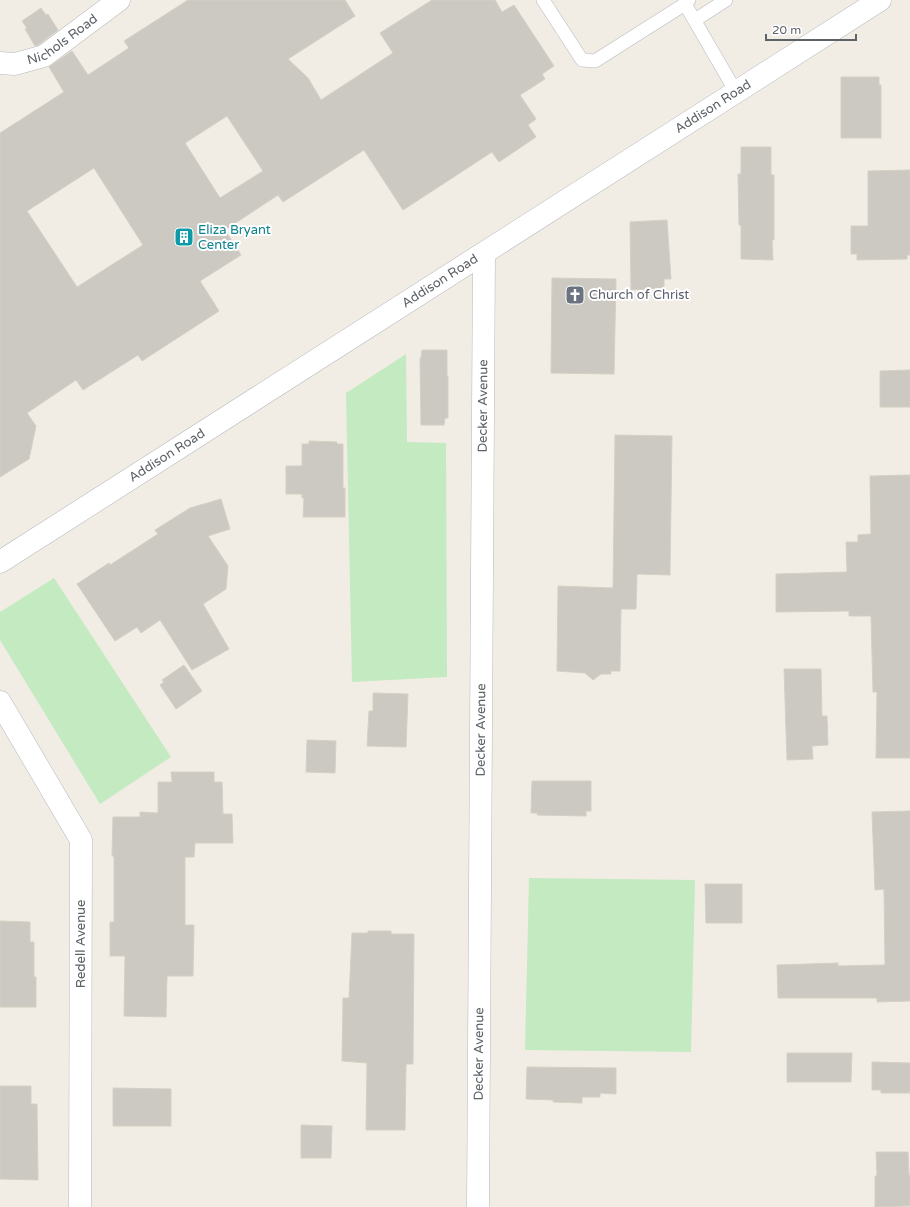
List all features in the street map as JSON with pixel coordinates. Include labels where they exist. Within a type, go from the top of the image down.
[{"type":"street","name":"Nichols Road","points":[[0,64],[15,64],[44,56],[119,0]]},
{"type":"street","name":"Addison Road","points":[[0,562],[880,0]]},
{"type":"street","name":"Decker Avenue","points":[[478,1207],[484,253]]},
{"type":"street","name":"Redell Avenue","points":[[0,702],[81,840],[80,1207]]},
{"type":"lane","points":[[543,0],[582,60],[595,61],[687,2],[695,20],[736,92]]},
{"type":"lane","points":[[695,20],[726,0]]},
{"type":"green space","points":[[406,354],[407,442],[446,443],[447,677],[352,682],[346,393]]},
{"type":"green space","points":[[54,578],[171,757],[100,804],[0,640],[0,612]]},
{"type":"green space","points":[[529,878],[695,880],[691,1052],[525,1050]]},
{"type":"building","name":"Eliza Bryant Center","points":[[188,0],[345,0],[355,16],[288,59],[308,78],[321,100],[393,53],[380,33],[432,0],[495,0],[502,12],[514,5],[554,66],[542,74],[545,79],[520,95],[536,119],[528,125],[536,137],[499,162],[492,152],[403,210],[364,150],[283,202],[278,195],[225,230],[241,255],[200,281],[219,311],[142,361],[138,355],[83,390],[76,380],[27,413],[36,426],[29,459],[0,477],[0,133],[64,92],[49,67],[72,51],[88,75],[129,48],[124,41]],"holes":[[[227,116],[263,171],[220,198],[185,143]],[[94,168],[143,245],[77,287],[27,211]]]},
{"type":"building","points":[[41,8],[46,15],[48,14],[58,30],[35,46],[25,29],[27,28],[22,21]]},
{"type":"building","points":[[841,77],[879,77],[879,85],[881,85],[881,138],[841,138]]},
{"type":"building","points":[[741,147],[771,147],[771,175],[774,175],[774,240],[772,240],[773,260],[741,259],[738,174],[741,174]]},
{"type":"building","points":[[910,170],[910,255],[907,255],[907,259],[857,260],[857,254],[851,254],[851,226],[868,226],[868,171]]},
{"type":"building","points":[[667,220],[671,279],[664,279],[664,288],[631,290],[630,222]]},
{"type":"building","points":[[552,278],[616,279],[614,374],[551,373]]},
{"type":"building","points":[[422,350],[447,350],[448,418],[445,418],[444,425],[421,425],[420,358]]},
{"type":"building","points":[[910,370],[910,407],[880,407],[880,371]]},
{"type":"building","points":[[615,435],[672,436],[670,575],[637,574],[636,609],[621,609],[620,671],[611,671],[611,674],[601,674],[593,680],[585,673],[557,671],[558,586],[613,588]]},
{"type":"building","points":[[309,441],[337,442],[337,444],[343,444],[343,488],[345,488],[345,517],[303,517],[304,498],[302,498],[302,494],[286,494],[286,466],[302,466],[302,444],[309,444]]},
{"type":"building","points":[[910,475],[910,758],[876,758],[877,692],[873,692],[871,616],[849,616],[849,611],[776,612],[776,574],[847,572],[846,542],[858,542],[858,535],[871,534],[870,476]]},
{"type":"building","points":[[221,499],[230,529],[208,536],[228,566],[226,589],[203,604],[229,649],[192,670],[160,620],[141,633],[137,627],[115,641],[77,584],[158,534],[155,530],[190,508]]},
{"type":"building","points":[[184,665],[202,691],[176,709],[160,685],[164,682],[162,680]]},
{"type":"building","points":[[784,669],[821,669],[822,716],[827,716],[828,745],[812,746],[813,759],[787,760]]},
{"type":"building","points":[[373,693],[408,694],[406,747],[367,746],[369,711],[373,711]]},
{"type":"building","points":[[307,740],[336,741],[335,773],[306,772]]},
{"type":"building","points":[[171,772],[214,772],[214,782],[222,782],[223,814],[232,814],[233,843],[195,843],[194,857],[185,857],[185,925],[194,925],[193,976],[167,976],[166,1017],[124,1016],[125,956],[110,956],[110,922],[114,922],[114,856],[112,856],[113,817],[140,817],[140,812],[158,813],[158,782],[172,782]]},
{"type":"building","points":[[532,781],[591,781],[591,811],[586,811],[586,816],[537,815],[538,813],[531,813]]},
{"type":"building","points":[[910,811],[910,1001],[877,1002],[877,998],[778,998],[777,965],[838,963],[838,966],[885,965],[884,889],[875,890],[872,812]]},
{"type":"building","points":[[705,884],[742,884],[742,923],[706,923]]},
{"type":"building","points":[[0,921],[30,922],[30,942],[34,942],[36,1007],[0,1007]]},
{"type":"building","points":[[368,931],[391,931],[391,934],[414,934],[413,1064],[406,1064],[405,1130],[366,1130],[367,1063],[342,1061],[343,998],[349,998],[352,933],[368,933]]},
{"type":"building","points":[[787,1053],[852,1053],[851,1082],[787,1082]]},
{"type":"building","points":[[872,1062],[910,1063],[910,1093],[881,1093],[881,1090],[872,1090]]},
{"type":"building","points":[[527,1067],[616,1068],[616,1094],[600,1093],[600,1097],[582,1097],[582,1103],[526,1099]]},
{"type":"building","points":[[0,1086],[31,1086],[31,1104],[37,1104],[38,1180],[0,1179]]},
{"type":"building","points":[[113,1088],[171,1089],[171,1126],[113,1126]]},
{"type":"building","points":[[301,1125],[332,1126],[331,1158],[301,1158]]},
{"type":"building","points":[[876,1152],[908,1152],[910,1206],[875,1207],[875,1176],[877,1176]]},
{"type":"place","name":"Eliza Bryant Center","points":[[184,237]]},
{"type":"place","name":"Church of Christ","points":[[575,295]]}]
